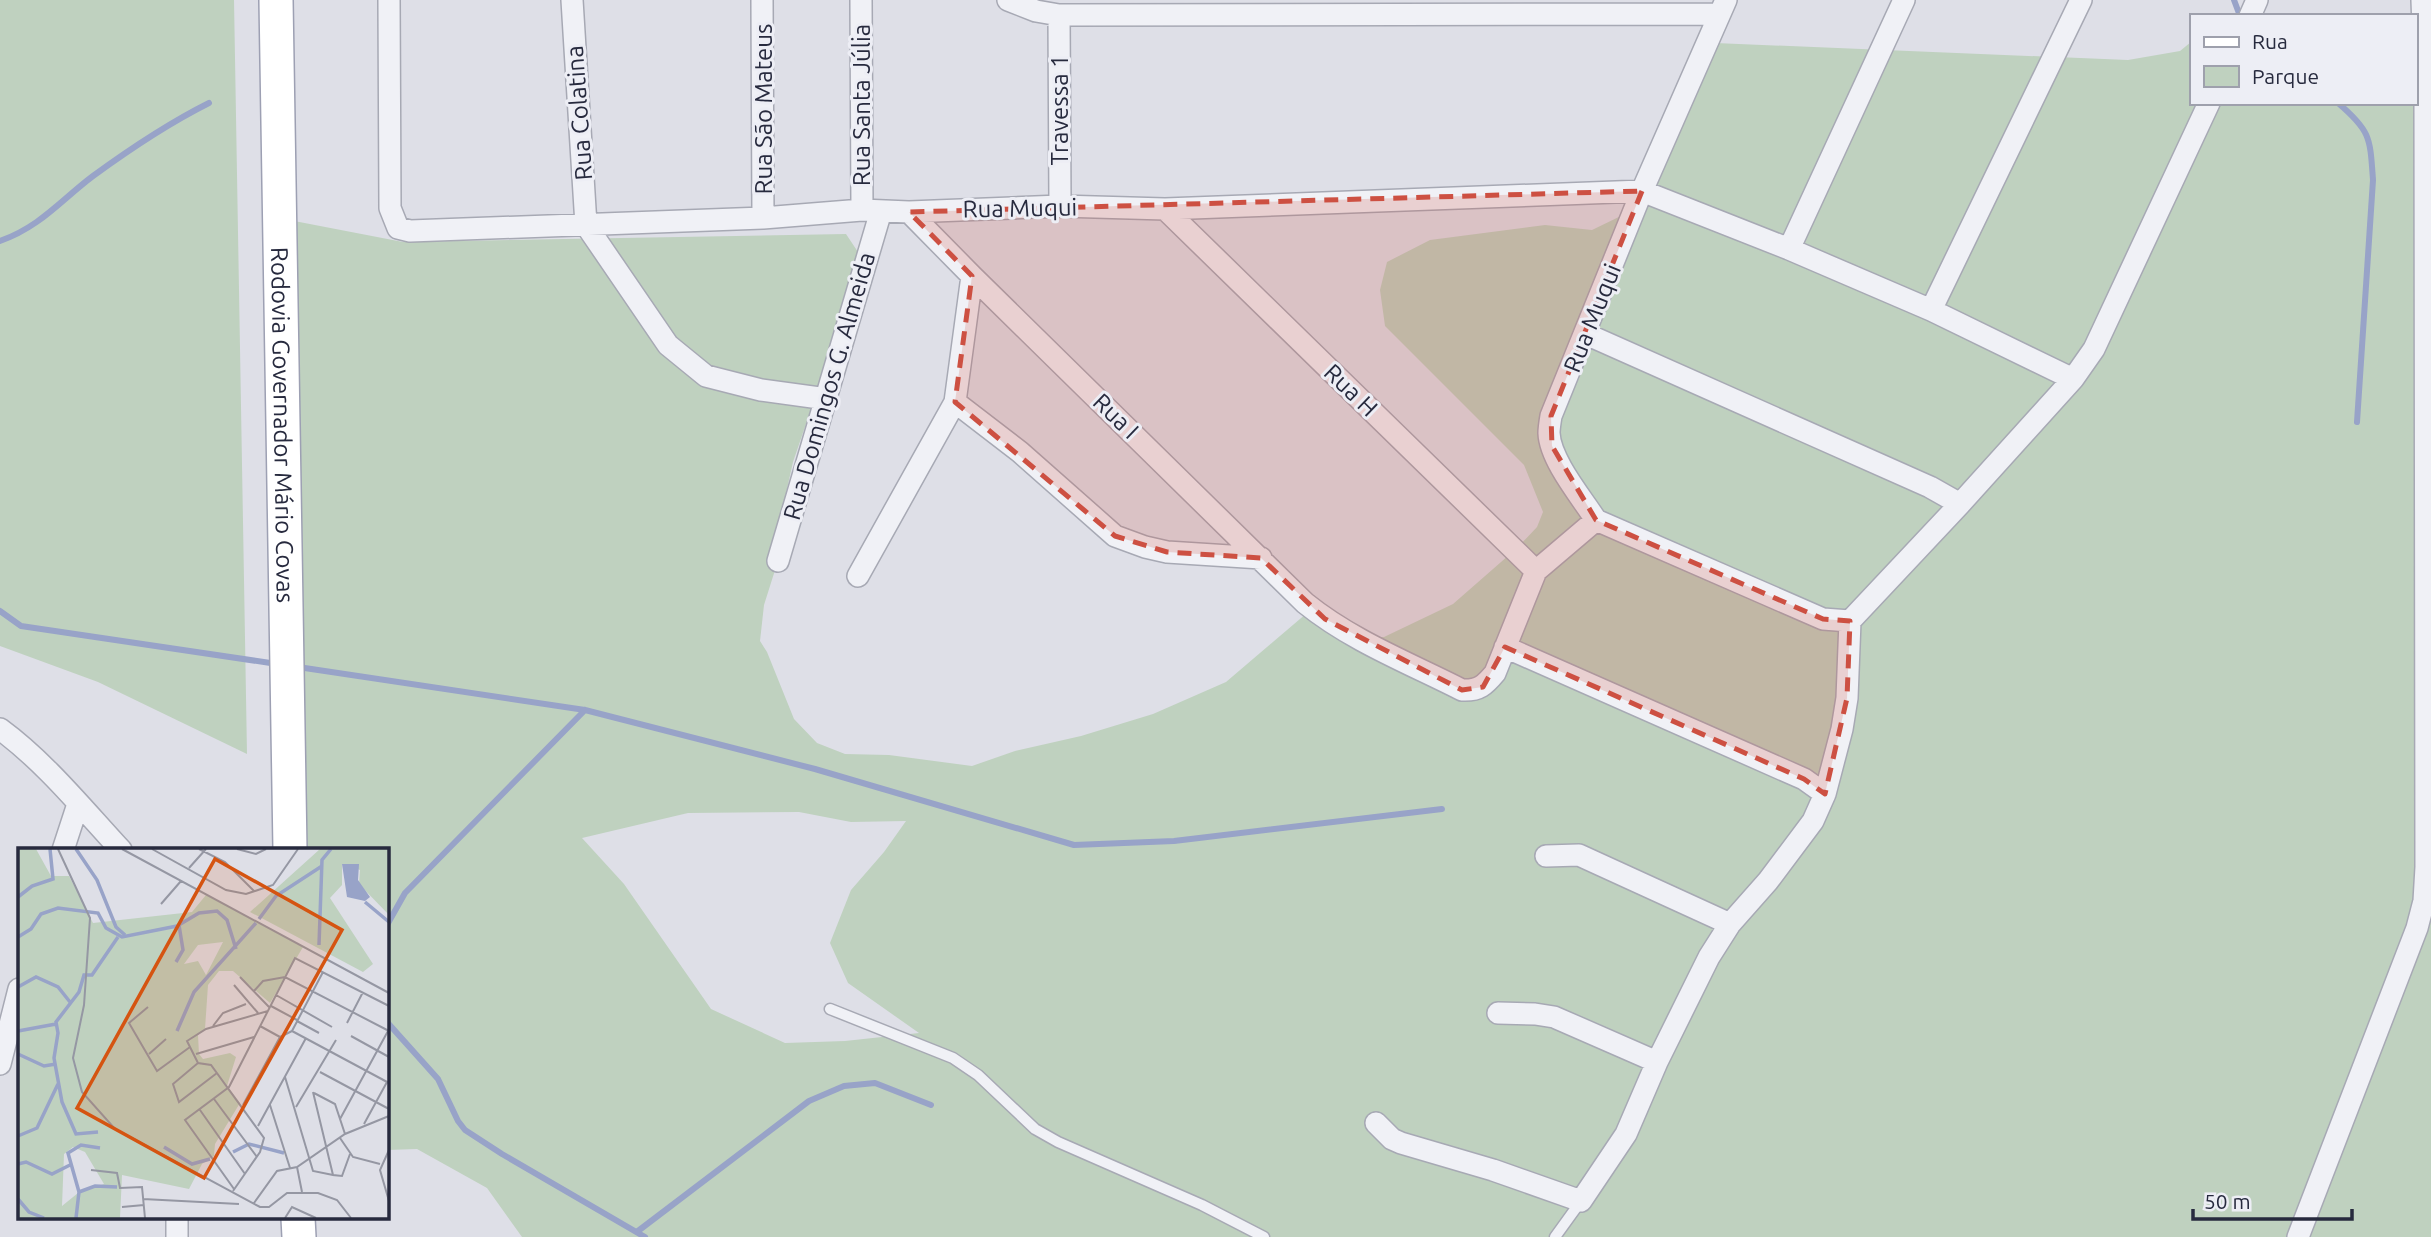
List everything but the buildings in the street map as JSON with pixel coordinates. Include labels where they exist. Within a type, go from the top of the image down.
[{"type":"main road","name":"Rodovia Governador Mário Covas","points":[[276,0],[290,848]]},
{"type":"street","name":"Rua Muqui","points":[[389,0],[390,208],[398,228],[410,231],[763,218],[872,211],[1060,206],[1165,209],[1642,191]]},
{"type":"street","name":"Rua Colatina","points":[[572,0],[586,225]]},
{"type":"street","name":"Rua São Mateus","points":[[762,0],[763,218]]},
{"type":"street","name":"Rua Santa Júlia","points":[[861,0],[872,211]]},
{"type":"street","points":[[1008,0],[1036,11],[1059,15],[1722,7]]},
{"type":"street","points":[[1789,249],[1904,0]]},
{"type":"street","points":[[1931,310],[2081,0]]},
{"type":"street","points":[[2298,1237],[2408,954],[2424,901],[2425,82],[2422,0]]},
{"type":"street","name":"Rua Muqui","points":[[1597,520],[1561,465],[1552,446],[1549,432],[1551,416],[1642,191],[1722,7]]},
{"type":"street","name":"Travessa 1","points":[[1059,15],[1060,206]]},
{"type":"street","points":[[1376,1124],[1392,1139],[1401,1143],[1493,1170],[1581,1201],[1626,1134],[1657,1062],[1709,957],[1730,924],[1768,881],[1813,821],[1825,794],[1842,729],[1847,698],[1850,621],[2073,379],[2094,349],[2208,105]]},
{"type":"street","points":[[1642,191],[1789,249],[1931,310],[2073,379]]},
{"type":"street","name":"Rua H","points":[[1165,209],[1536,570]]},
{"type":"street","name":"Rua Domingos G. Almeida","points":[[778,561],[827,399],[872,211]]},
{"type":"street","name":"Rua I","points":[[909,212],[1305,603],[1325,619],[1353,636],[1462,690],[1483,687],[1495,673],[1505,647]]},
{"type":"street","points":[[586,225],[668,345],[706,376],[761,390],[827,399]]},
{"type":"street","points":[[858,576],[955,402],[972,276]]},
{"type":"street","points":[[1586,334],[1930,487],[1960,504]]},
{"type":"street","points":[[955,402],[1020,452],[1115,536],[1167,552],[1261,558]]},
{"type":"street","points":[[1825,794],[1804,779],[1505,647],[1536,570],[1597,520],[1823,620],[1850,621]]},
{"type":"street","points":[[0,729],[13,738],[119,848]]},
{"type":"street","points":[[64,848],[78,804]]},
{"type":"street","points":[[1546,856],[1579,855],[1730,924]]},
{"type":"street","points":[[0,1064],[18,993]]},
{"type":"street","points":[[1498,1013],[1554,1017],[1657,1062]]},
{"type":"lane","points":[[830,1009],[953,1058],[978,1075],[1035,1129],[1058,1142],[1202,1205],[1264,1237]]},
{"type":"lane","points":[[1555,1237],[1581,1201]]},
{"type":"highlighted area","points":[[1642,191],[1551,416],[1552,446],[1596,520],[1823,619],[1850,621],[1847,698],[1825,794],[1804,779],[1505,647],[1483,687],[1462,690],[1325,619],[1261,558],[1167,552],[1115,536],[955,402],[972,276],[909,212]]},
{"type":"green space","points":[[0,0],[234,0],[247,754],[98,682],[0,646]]},
{"type":"green space","points":[[1715,43],[2128,60],[2180,51],[2190,43],[2190,105],[2417,105],[2417,100],[2431,79],[2431,1237],[522,1237],[487,1188],[417,1149],[388,1150],[388,848],[299,848],[289,220],[403,242],[846,234],[858,252],[842,318],[793,462],[776,538],[776,567],[764,605],[760,641],[794,719],[817,743],[845,754],[889,755],[972,766],[1015,751],[1081,736],[1153,714],[1226,682],[1307,613],[1349,639],[1384,637],[1453,604],[1517,548],[1537,527],[1543,512],[1524,465],[1385,326],[1380,290],[1387,262],[1430,240],[1545,225],[1592,230],[1627,213]],"holes":[[[799,812],[851,822],[906,821],[884,852],[851,890],[830,943],[848,983],[919,1033],[845,1041],[785,1043],[711,1009],[624,884],[582,838],[688,813]]]},
{"type":"waterway","points":[[2234,0],[2239,14]]},
{"type":"waterway","points":[[0,241],[39,221],[93,176],[178,119],[209,103]]},
{"type":"waterway","points":[[2340,105],[2357,121],[2367,136],[2373,180],[2357,422]]},
{"type":"waterway","points":[[0,611],[21,626],[277,664]]},
{"type":"waterway","points":[[298,667],[585,710],[815,769],[1074,845],[1174,841],[1442,809]]},
{"type":"waterway","points":[[388,923],[405,893],[585,710]]},
{"type":"waterway","points":[[388,1023],[438,1079],[465,1130],[645,1237]]},
{"type":"waterway","points":[[638,1231],[809,1101],[844,1086],[875,1083],[931,1105]]}]
